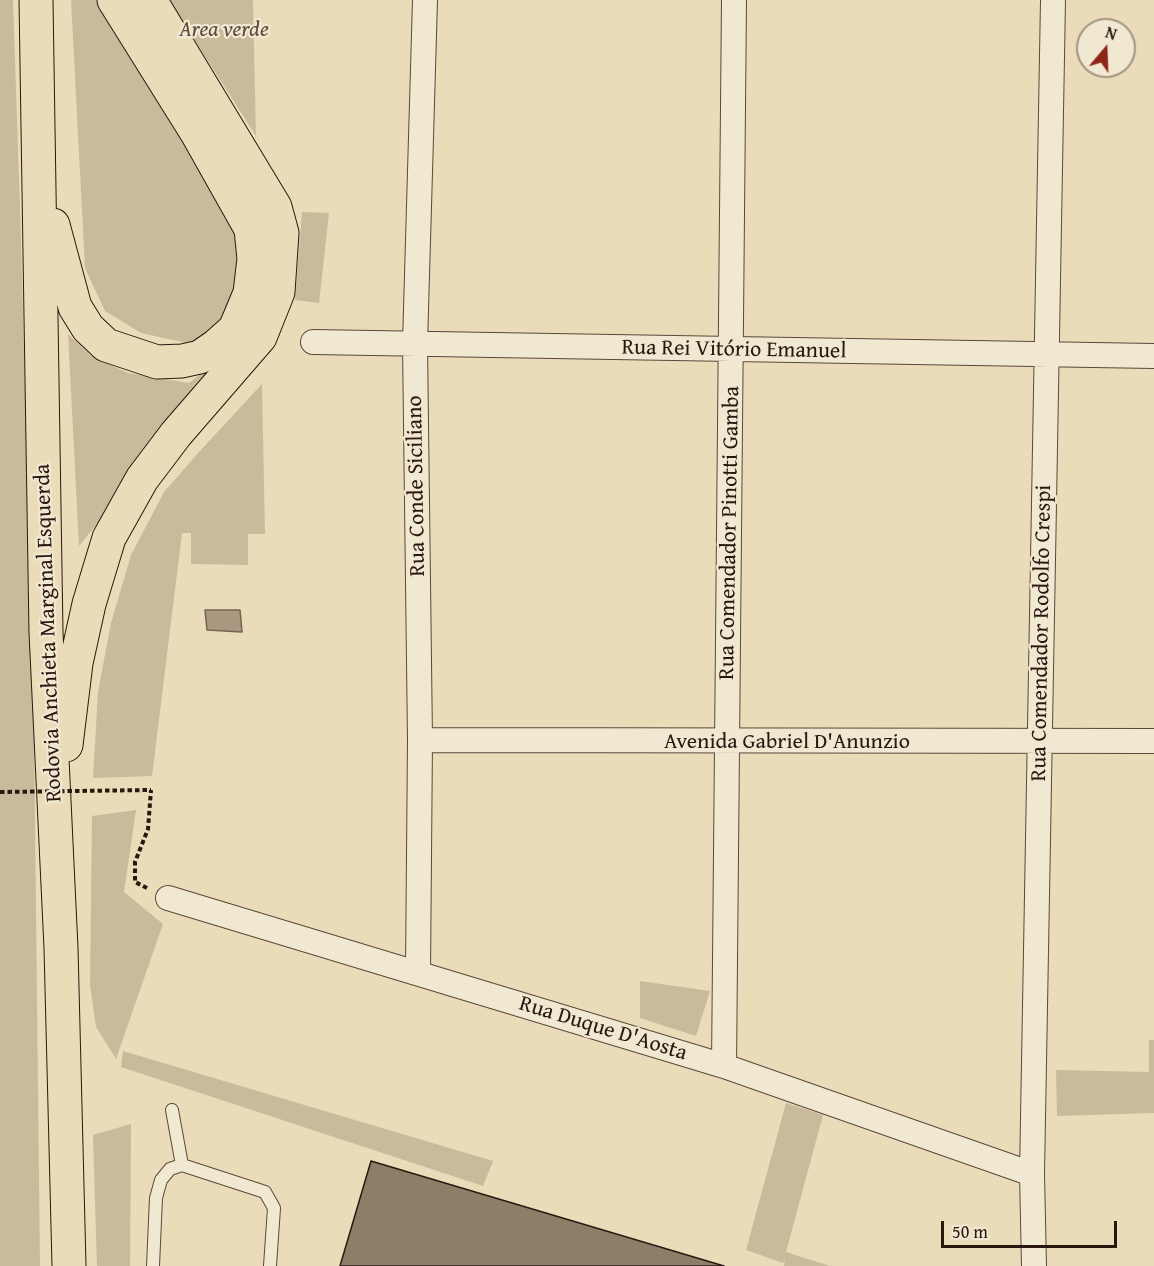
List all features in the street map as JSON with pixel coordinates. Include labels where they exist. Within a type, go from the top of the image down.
[{"type":"highway","name":"Rodovia Anchieta Marginal Esquerda","points":[[36,0],[46,632],[61,948],[69,1266]]},
{"type":"highway","points":[[40,173],[75,307],[88,328],[106,345],[157,362],[182,361],[200,357],[235,329],[250,293],[254,259],[251,229],[197,133],[114,0]]},
{"type":"highway","points":[[55,842],[76,663],[89,604],[109,538],[141,479],[176,434],[260,337],[278,292],[282,233],[275,207],[150,0]]},
{"type":"street","name":"Rua Conde Siciliano","points":[[418,972],[420,740],[416,344],[424,0]]},
{"type":"street","name":"Rua Comendador Pinotti Gamba","points":[[724,1066],[734,0]]},
{"type":"street","name":"Rua Comendador Rodolfo Crespi","points":[[1034,1266],[1032,1174],[1053,0]]},
{"type":"street","name":"Rua Rei Vitório Emanuel","points":[[313,342],[1154,356]]},
{"type":"street","name":"Avenida Gabriel D'Anunzio","points":[[420,740],[1154,741]]},
{"type":"street","name":"Rua Duque D'Aosta","points":[[168,898],[724,1066],[1032,1174]]},
{"type":"lane","points":[[172,1110],[182,1165]]},
{"type":"lane","points":[[153,1266],[156,1198],[161,1180],[170,1169],[182,1165],[265,1192],[274,1208],[270,1266]]},
{"type":"path","points":[[0,792],[151,790],[148,829],[135,862],[135,882],[168,898]]},
{"type":"green space","points":[[0,0],[13,0],[21,239],[34,730],[40,1266],[0,1266]]},
{"type":"green space","points":[[71,0],[107,0],[239,224],[248,280],[214,334],[187,343],[141,333],[105,311],[85,268]]},
{"type":"green space","name":"Area verde","points":[[169,0],[253,0],[256,136]]},
{"type":"green space","points":[[302,212],[329,213],[319,303],[295,300]]},
{"type":"green space","points":[[68,334],[90,355],[128,373],[189,383],[248,337],[79,546]]},
{"type":"green space","points":[[262,384],[265,534],[248,534],[248,565],[191,564],[191,533],[182,533],[152,776],[93,778],[98,692],[111,623],[131,555],[164,492]]},
{"type":"green space","points":[[136,810],[124,892],[163,924],[116,1059],[96,1027],[90,985],[92,816]]},
{"type":"green space","points":[[640,981],[710,991],[696,1036],[640,1018]]},
{"type":"green space","points":[[1149,1040],[1154,1040],[1154,1113],[1057,1116],[1056,1070],[1149,1072]]},
{"type":"green space","points":[[123,1051],[493,1161],[483,1186],[121,1067]]},
{"type":"green space","points":[[786,1103],[823,1115],[786,1252],[830,1266],[784,1266],[785,1258],[783,1263],[746,1250]]},
{"type":"green space","points":[[131,1124],[130,1266],[97,1266],[93,1135]]},
{"type":"shaded area","points":[[205,610],[240,610],[242,632],[207,630]]},
{"type":"building","points":[[371,1161],[724,1266],[340,1266]]}]
